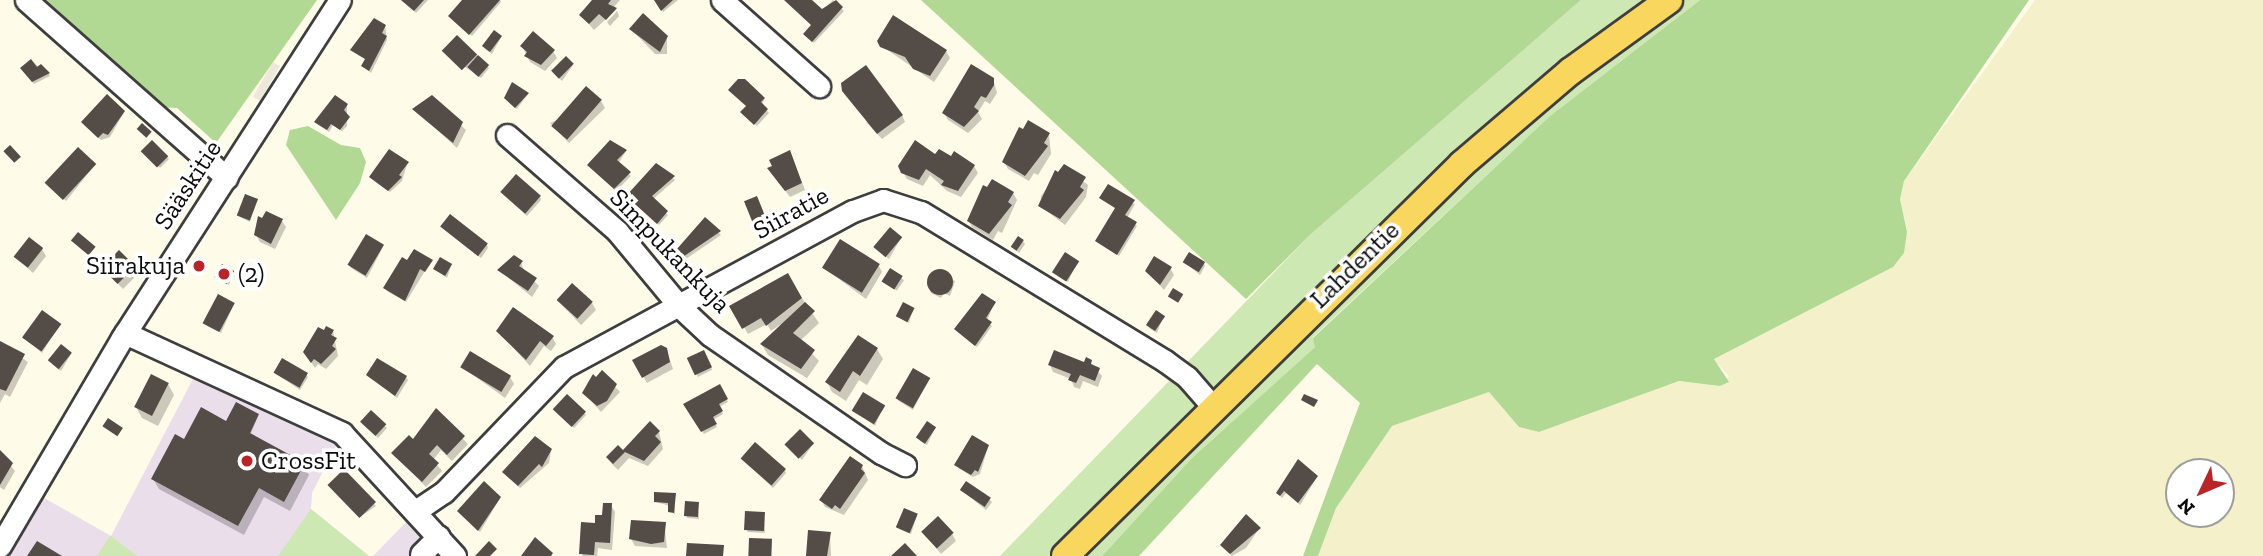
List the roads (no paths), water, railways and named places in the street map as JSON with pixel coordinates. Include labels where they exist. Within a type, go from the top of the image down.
[{"type":"main road","name":"Lahdentie","points":[[1065,556],[1212,406],[1472,155],[1571,71],[1660,3]]},
{"type":"street","points":[[26,0],[166,127],[227,178]]},
{"type":"street","name":"Sääskitie","points":[[1,543],[125,333],[340,0]]},
{"type":"street","points":[[722,0],[819,86]]},
{"type":"street","name":"Simpukankuja","points":[[507,135],[617,231],[680,307],[721,343],[881,453],[905,465]]},
{"type":"street","name":"Siiratie","points":[[417,510],[444,492],[564,367],[680,307],[853,211],[894,200],[921,212],[1165,361],[1187,377],[1212,406]]},
{"type":"street","points":[[125,333],[342,433],[417,510],[455,556]]},
{"type":"street","points":[[421,554],[439,536]]},
{"type":"place","name":"Siirakuja","points":[[199,266]]},
{"type":"place","name":"(2)","points":[[224,274]]},
{"type":"place","name":"CrossFit","points":[[247,461]]}]
